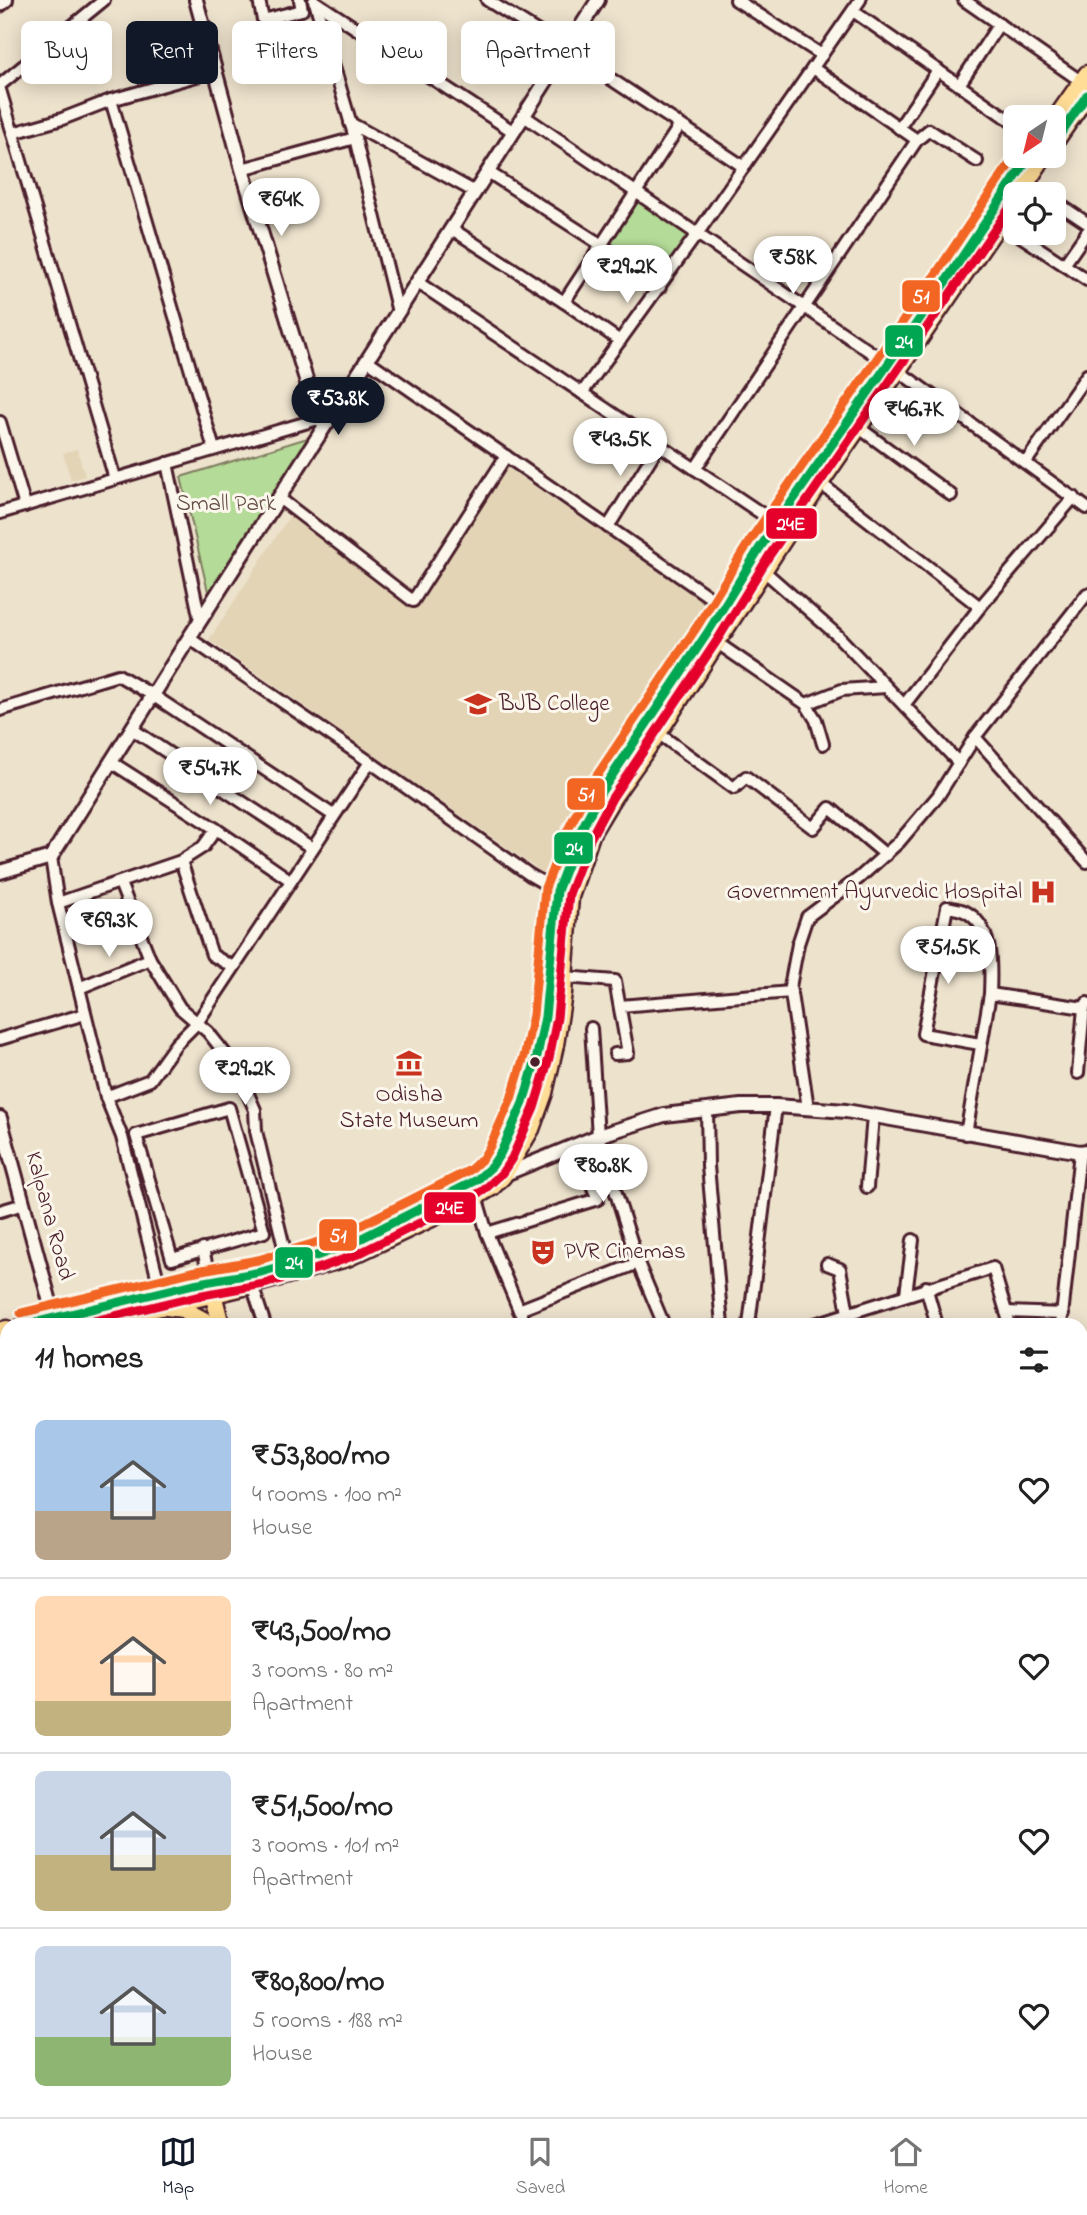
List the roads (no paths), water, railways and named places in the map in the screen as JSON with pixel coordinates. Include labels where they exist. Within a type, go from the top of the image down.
[{"type":"main road","points":[[1066,109],[1086,89]]},
{"type":"main road","points":[[1066,122],[1086,89]]},
{"type":"main road","points":[[66,1318],[203,1290],[352,1243],[498,1171],[531,1129],[544,1093],[555,1045],[564,978],[564,894],[578,870],[592,832],[858,427],[892,366],[1022,168]]},
{"type":"main road","points":[[203,1290],[252,1285],[347,1258],[492,1187],[501,1153],[523,1104],[537,1056],[564,894],[579,834],[601,792],[777,524],[1003,220]]},
{"type":"main road","points":[[217,1318],[234,1288]]},
{"type":"main road","points":[[203,1290],[212,1318]]},
{"type":"main road","points":[[110,1318],[162,1299],[202,1318]]},
{"type":"street","points":[[0,5],[6,0]]},
{"type":"street","points":[[84,16],[92,5],[91,0]]},
{"type":"street","points":[[104,0],[0,88],[115,479]]},
{"type":"street","points":[[196,0],[201,21]]},
{"type":"street","points":[[259,0],[264,20],[302,10],[300,0]]},
{"type":"street","points":[[487,0],[521,21]]},
{"type":"street","points":[[585,21],[598,0]]},
{"type":"street","points":[[736,0],[822,55]]},
{"type":"street","points":[[582,393],[660,287],[860,0]]},
{"type":"street","points":[[964,0],[1086,89]]},
{"type":"street","points":[[314,1],[355,138],[398,312]]},
{"type":"street","points":[[314,1],[513,132]]},
{"type":"street","points":[[853,10],[1003,116]]},
{"type":"street","points":[[959,85],[999,24]]},
{"type":"street","points":[[813,68],[917,140]]},
{"type":"street","points":[[899,128],[938,70]]},
{"type":"street","points":[[615,82],[744,167]]},
{"type":"street","points":[[13,133],[168,84]]},
{"type":"street","points":[[218,84],[242,169],[323,421]]},
{"type":"street","points":[[162,1299],[122,1137],[106,1097],[85,1014],[58,903],[51,857],[279,498],[323,421],[367,360],[545,84]]},
{"type":"street","points":[[111,100],[214,449]]},
{"type":"street","points":[[524,116],[892,366],[1087,508]]},
{"type":"street","points":[[350,123],[475,192]]},
{"type":"street","points":[[564,302],[680,125]]},
{"type":"street","points":[[695,469],[917,140],[929,130],[977,161]]},
{"type":"street","points":[[242,169],[355,138]]},
{"type":"street","points":[[488,172],[600,244],[660,287]]},
{"type":"street","points":[[1066,209],[1087,223]]},
{"type":"street","points":[[452,229],[620,341]]},
{"type":"street","points":[[1064,265],[1087,232]]},
{"type":"street","points":[[1033,245],[1087,281]]},
{"type":"street","points":[[417,282],[777,524]]},
{"type":"street","points":[[367,360],[724,607]]},
{"type":"street","points":[[1026,462],[1085,382]]},
{"type":"street","points":[[0,513],[214,449],[323,421]]},
{"type":"street","points":[[0,422],[26,506]]},
{"type":"street","points":[[858,427],[951,495]]},
{"type":"street","points":[[608,527],[659,445]]},
{"type":"street","points":[[279,498],[413,601],[506,456]]},
{"type":"street","points":[[167,463],[200,620]]},
{"type":"street","points":[[820,484],[980,607]]},
{"type":"street","points":[[904,705],[980,607],[1074,497]]},
{"type":"street","points":[[764,571],[837,635],[959,763]]},
{"type":"street","points":[[808,1108],[791,992],[798,944],[807,917],[886,855],[938,796],[975,737],[1087,594]]},
{"type":"street","points":[[189,638],[530,876],[564,894]]},
{"type":"street","points":[[716,642],[806,704],[816,720],[823,744]]},
{"type":"street","points":[[0,710],[118,675],[333,815]]},
{"type":"street","points":[[806,704],[842,690],[886,687]]},
{"type":"street","points":[[132,729],[312,848]]},
{"type":"street","points":[[658,733],[734,788],[746,777],[813,828],[830,808],[886,855]]},
{"type":"street","points":[[975,737],[1087,862]]},
{"type":"street","points":[[111,762],[290,880]]},
{"type":"street","points":[[106,1097],[150,1080],[176,1044],[197,1023],[370,762]]},
{"type":"street","points":[[58,903],[181,861],[203,847],[216,829]]},
{"type":"street","points":[[0,872],[51,857]]},
{"type":"street","points":[[181,861],[212,956],[233,967]]},
{"type":"street","points":[[120,883],[150,959],[180,1008],[208,1032],[242,1080],[255,1110],[256,1131],[288,1264]]},
{"type":"street","points":[[965,1133],[990,994],[992,960],[981,927],[965,911],[947,906],[923,1034],[981,1044]]},
{"type":"street","points":[[79,988],[150,959]]},
{"type":"street","points":[[564,978],[615,981],[628,1053],[615,1054]]},
{"type":"street","points":[[620,1006],[791,992]]},
{"type":"street","points":[[990,994],[1085,1005],[1078,1073]]},
{"type":"street","points":[[0,1039],[85,1014]]},
{"type":"street","points":[[591,1028],[598,1136],[638,1263],[661,1318]]},
{"type":"street","points":[[498,1171],[664,1115],[707,1109],[776,1106],[873,1116],[1083,1151],[1062,1318]]},
{"type":"street","points":[[750,1318],[776,1106]]},
{"type":"street","points":[[229,1108],[264,1232],[203,1249],[173,1259],[136,1135],[229,1108]]},
{"type":"street","points":[[707,1109],[708,1166],[721,1318]]},
{"type":"street","points":[[867,1187],[873,1116]]},
{"type":"street","name":"Kalpana Road","points":[[0,1118],[50,1318]]},
{"type":"street","name":"Kalpana Road","points":[[0,1146],[50,1318]]},
{"type":"street","points":[[487,1233],[598,1199],[575,1146]]},
{"type":"street","points":[[476,1196],[487,1233],[523,1318]]},
{"type":"street","points":[[0,1211],[17,1206]]},
{"type":"street","points":[[906,1294],[913,1240]]},
{"type":"street","points":[[203,1249],[203,1290]]},
{"type":"street","points":[[519,1310],[638,1263]]},
{"type":"street","points":[[827,1264],[840,1269],[850,1318]]},
{"type":"street","points":[[833,1318],[993,1268],[1008,1318]]},
{"type":"street","points":[[252,1285],[263,1318]]},
{"type":"street","points":[[926,1287],[935,1318]]},
{"type":"street","points":[[1006,1312],[1054,1318]]},
{"type":"place","name":"BJB College","points":[[478,704]]},
{"type":"place","name":"Government Ayurvedic Hospital","points":[[1043,892]]},
{"type":"place","name":"Odisha State Museum","points":[[409,1063]]},
{"type":"place","name":"PVR Cinemas","points":[[543,1252]]},
{"type":"park label","name":"Small Park","points":[[226,504]]}]
